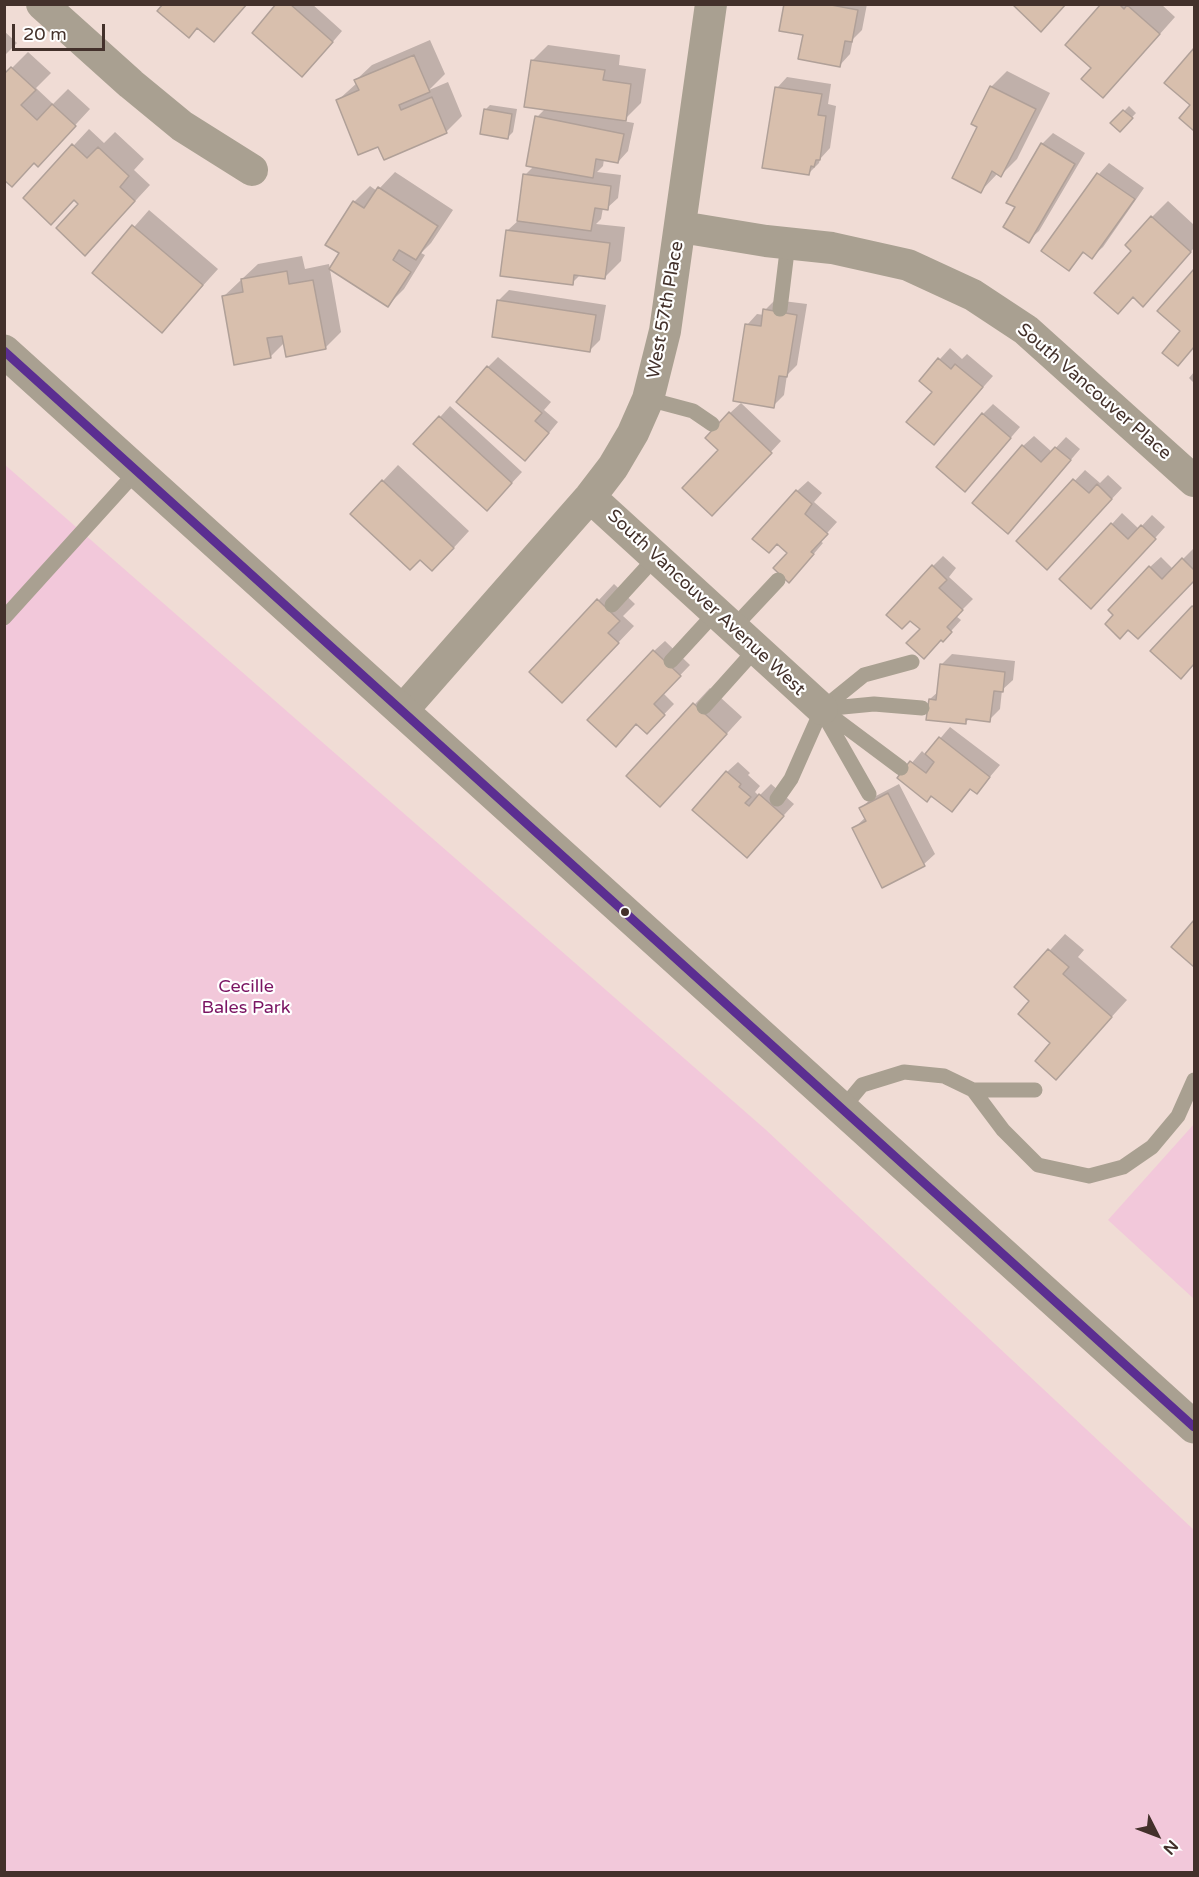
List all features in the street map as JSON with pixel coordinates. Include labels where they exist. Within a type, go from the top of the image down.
[{"type":"street","points":[[42,4],[139,92],[182,126],[252,170]]},
{"type":"street","name":"West 57th Place","points":[[402,711],[590,497],[613,467],[633,433],[648,399],[665,331],[711,4]]},
{"type":"street","name":"South Vancouver Place","points":[[681,227],[832,248],[908,265],[973,295],[1026,330],[1194,481]]},
{"type":"street","points":[[4,351],[1194,1427]]},
{"type":"street","name":"South Vancouver Avenue West","points":[[590,497],[822,709]]},
{"type":"lane","points":[[780,309],[788,243]]},
{"type":"lane","points":[[648,399],[693,411],[712,424]]},
{"type":"lane","points":[[4,618],[137,471]]},
{"type":"lane","points":[[612,605],[656,558]]},
{"type":"lane","points":[[671,661],[778,580]]},
{"type":"lane","points":[[704,707],[756,649]]},
{"type":"lane","points":[[777,799],[791,779],[822,709],[864,675],[912,662]]},
{"type":"lane","points":[[822,709],[874,704],[922,708]]},
{"type":"lane","points":[[822,709],[901,768]]},
{"type":"lane","points":[[822,709],[869,794]]},
{"type":"lane","points":[[842,1109],[862,1085],[904,1072],[944,1076],[973,1090],[1035,1090]]},
{"type":"lane","points":[[973,1090],[1003,1130],[1038,1165],[1089,1176],[1123,1167],[1152,1147],[1178,1116],[1194,1080]]},
{"type":"green space","name":"Cecille Bales Park","points":[[4,464],[765,1129],[1194,1530],[1194,1872],[5,1872]]},
{"type":"green space","points":[[1194,1124],[1194,1299],[1108,1220]]},
{"type":"building","points":[[163,4],[247,4],[214,42],[197,28],[189,38],[157,11]]},
{"type":"building","points":[[276,4],[290,4],[333,42],[302,77],[252,33]]},
{"type":"building","points":[[784,4],[826,4],[858,10],[852,42],[845,41],[840,67],[798,59],[803,35],[779,31]]},
{"type":"building","points":[[1012,4],[1066,4],[1041,32]]},
{"type":"building","points":[[1101,4],[1119,4],[1124,9],[1127,5],[1160,34],[1103,98],[1081,79],[1091,68],[1065,45]]},
{"type":"building","points":[[1194,48],[1194,131],[1179,118],[1190,105],[1164,83]]},
{"type":"building","points":[[414,55],[430,92],[399,105],[401,110],[432,97],[447,133],[384,160],[378,147],[358,155],[336,100],[359,90],[354,80]]},
{"type":"building","points":[[531,60],[605,70],[603,80],[631,84],[626,121],[524,107]]},
{"type":"building","points":[[11,67],[36,90],[21,105],[37,120],[52,104],[76,126],[38,167],[34,163],[12,187],[4,180],[4,74]]},
{"type":"building","points":[[990,86],[1036,109],[1001,177],[992,171],[981,193],[952,178],[977,127],[971,124]]},
{"type":"building","points":[[775,87],[822,94],[818,115],[826,116],[820,160],[816,160],[814,167],[811,166],[809,175],[762,168]]},
{"type":"building","points":[[484,109],[512,114],[508,139],[480,134]]},
{"type":"building","points":[[1123,110],[1133,118],[1120,132],[1110,123]]},
{"type":"building","points":[[535,116],[624,134],[618,163],[596,159],[593,178],[526,166]]},
{"type":"building","points":[[1041,143],[1075,164],[1029,243],[1003,227],[1015,207],[1006,203]]},
{"type":"building","points":[[72,144],[87,158],[98,147],[129,176],[120,187],[135,201],[85,256],[56,228],[78,204],[74,200],[51,225],[23,198]]},
{"type":"building","points":[[1097,173],[1135,199],[1092,259],[1083,252],[1069,271],[1041,251]]},
{"type":"building","points":[[523,174],[611,186],[608,210],[595,208],[591,231],[517,221]]},
{"type":"building","points":[[378,187],[438,226],[416,260],[399,250],[393,260],[411,272],[388,307],[329,269],[339,253],[325,245],[353,201],[364,208]]},
{"type":"building","points":[[1151,216],[1191,252],[1143,307],[1133,297],[1118,314],[1094,293],[1131,251],[1125,245]]},
{"type":"building","points":[[132,225],[203,285],[162,333],[92,273]]},
{"type":"building","points":[[506,230],[610,243],[605,279],[574,275],[573,285],[500,276]]},
{"type":"building","points":[[1194,269],[1194,347],[1178,366],[1162,353],[1180,331],[1157,311]]},
{"type":"building","points":[[287,271],[289,284],[313,280],[326,349],[286,357],[282,336],[267,338],[271,358],[234,365],[222,296],[243,292],[241,279]]},
{"type":"building","points":[[497,300],[596,315],[590,352],[492,337]]},
{"type":"building","points":[[763,309],[797,315],[787,377],[779,376],[774,408],[733,401],[745,324],[761,326]]},
{"type":"building","points":[[938,358],[951,369],[955,364],[983,387],[934,445],[906,422],[932,392],[919,381]]},
{"type":"building","points":[[487,366],[542,413],[535,421],[549,433],[525,461],[456,402]]},
{"type":"building","points":[[729,412],[772,453],[712,516],[682,488],[718,450],[705,438]]},
{"type":"building","points":[[982,413],[1011,438],[965,492],[936,467]]},
{"type":"building","points":[[439,416],[512,483],[487,511],[413,444]]},
{"type":"building","points":[[1022,445],[1041,462],[1055,447],[1071,460],[1008,534],[972,503]]},
{"type":"building","points":[[1073,479],[1089,493],[1097,484],[1112,499],[1047,570],[1016,541]]},
{"type":"building","points":[[382,480],[454,548],[432,571],[420,560],[410,570],[350,514]]},
{"type":"building","points":[[796,490],[812,504],[805,514],[828,534],[811,552],[814,554],[789,583],[773,568],[787,553],[777,544],[769,553],[752,539]]},
{"type":"building","points":[[1111,523],[1128,539],[1141,525],[1156,539],[1091,609],[1059,579]]},
{"type":"building","points":[[1182,558],[1194,570],[1194,581],[1138,639],[1128,630],[1120,639],[1105,624],[1113,615],[1108,610],[1149,566],[1162,579]]},
{"type":"building","points":[[932,565],[947,580],[939,588],[963,610],[947,627],[952,632],[943,642],[941,640],[924,659],[906,643],[920,629],[910,621],[902,629],[886,615]]},
{"type":"building","points":[[597,599],[620,621],[608,633],[619,643],[562,703],[529,672]]},
{"type":"building","points":[[1192,606],[1194,607],[1194,664],[1181,679],[1150,651]]},
{"type":"building","points":[[653,650],[681,676],[654,704],[665,715],[647,734],[636,724],[616,747],[587,720]]},
{"type":"building","points":[[940,664],[1005,672],[1003,692],[994,691],[990,722],[966,719],[966,724],[926,720],[929,699],[936,700]]},
{"type":"building","points":[[693,703],[727,734],[660,807],[626,776]]},
{"type":"building","points":[[939,737],[990,777],[977,794],[970,789],[952,812],[931,796],[927,802],[897,778],[910,761],[926,773],[934,762],[925,754]]},
{"type":"building","points":[[726,771],[741,784],[739,787],[751,797],[745,803],[749,806],[759,794],[784,816],[747,858],[692,810]]},
{"type":"building","points":[[888,793],[925,866],[882,888],[852,828],[866,821],[859,808]]},
{"type":"building","points":[[1194,920],[1194,967],[1171,947]]},
{"type":"building","points":[[1048,949],[1069,967],[1063,974],[1112,1017],[1056,1080],[1035,1061],[1050,1043],[1018,1014],[1029,1001],[1014,987]]},
{"type":"transit line","points":[[4,351],[1194,1427]]}]
